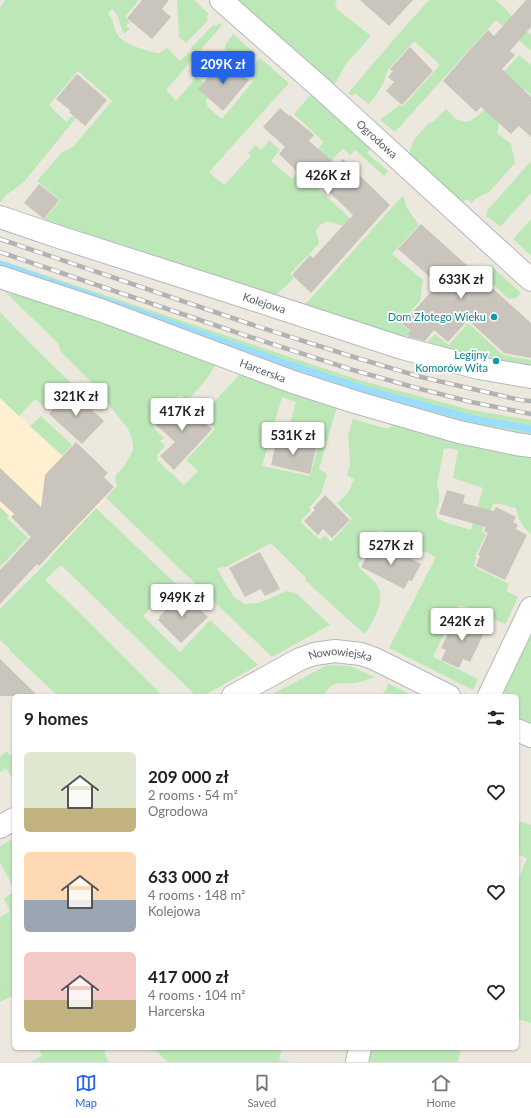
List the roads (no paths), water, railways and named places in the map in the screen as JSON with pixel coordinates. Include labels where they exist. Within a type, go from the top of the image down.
[{"type":"street","name":"Ogrodowa","points":[[221,0],[328,95],[531,280]]},
{"type":"street","name":"Kolejowa","points":[[0,217],[65,240],[402,348],[479,368],[531,378]]},
{"type":"street","name":"Harcerska","points":[[0,277],[103,311],[293,382],[355,402],[459,432],[531,446]]},
{"type":"street","points":[[490,694],[531,608]]},
{"type":"street","name":"Nowowiejska","points":[[238,694],[300,659],[314,654],[335,651],[361,654],[371,657],[445,694]]},
{"type":"street","points":[[519,731],[531,736]]},
{"type":"street","points":[[0,827],[12,820]]},
{"type":"street","points":[[357,1062],[360,1050]]},
{"type":"waterway","points":[[0,264],[367,390],[473,419],[531,429]]},
{"type":"railway","points":[[0,239],[250,324],[357,358],[421,377],[520,400],[531,401]]},
{"type":"railway","points":[[0,252],[244,335],[353,370],[471,402],[531,414]]},
{"type":"place","name":"Dom Złotego Wieku","points":[[494,317]]},
{"type":"place","name":"Legijny Komorów Wita","points":[[496,361]]}]
